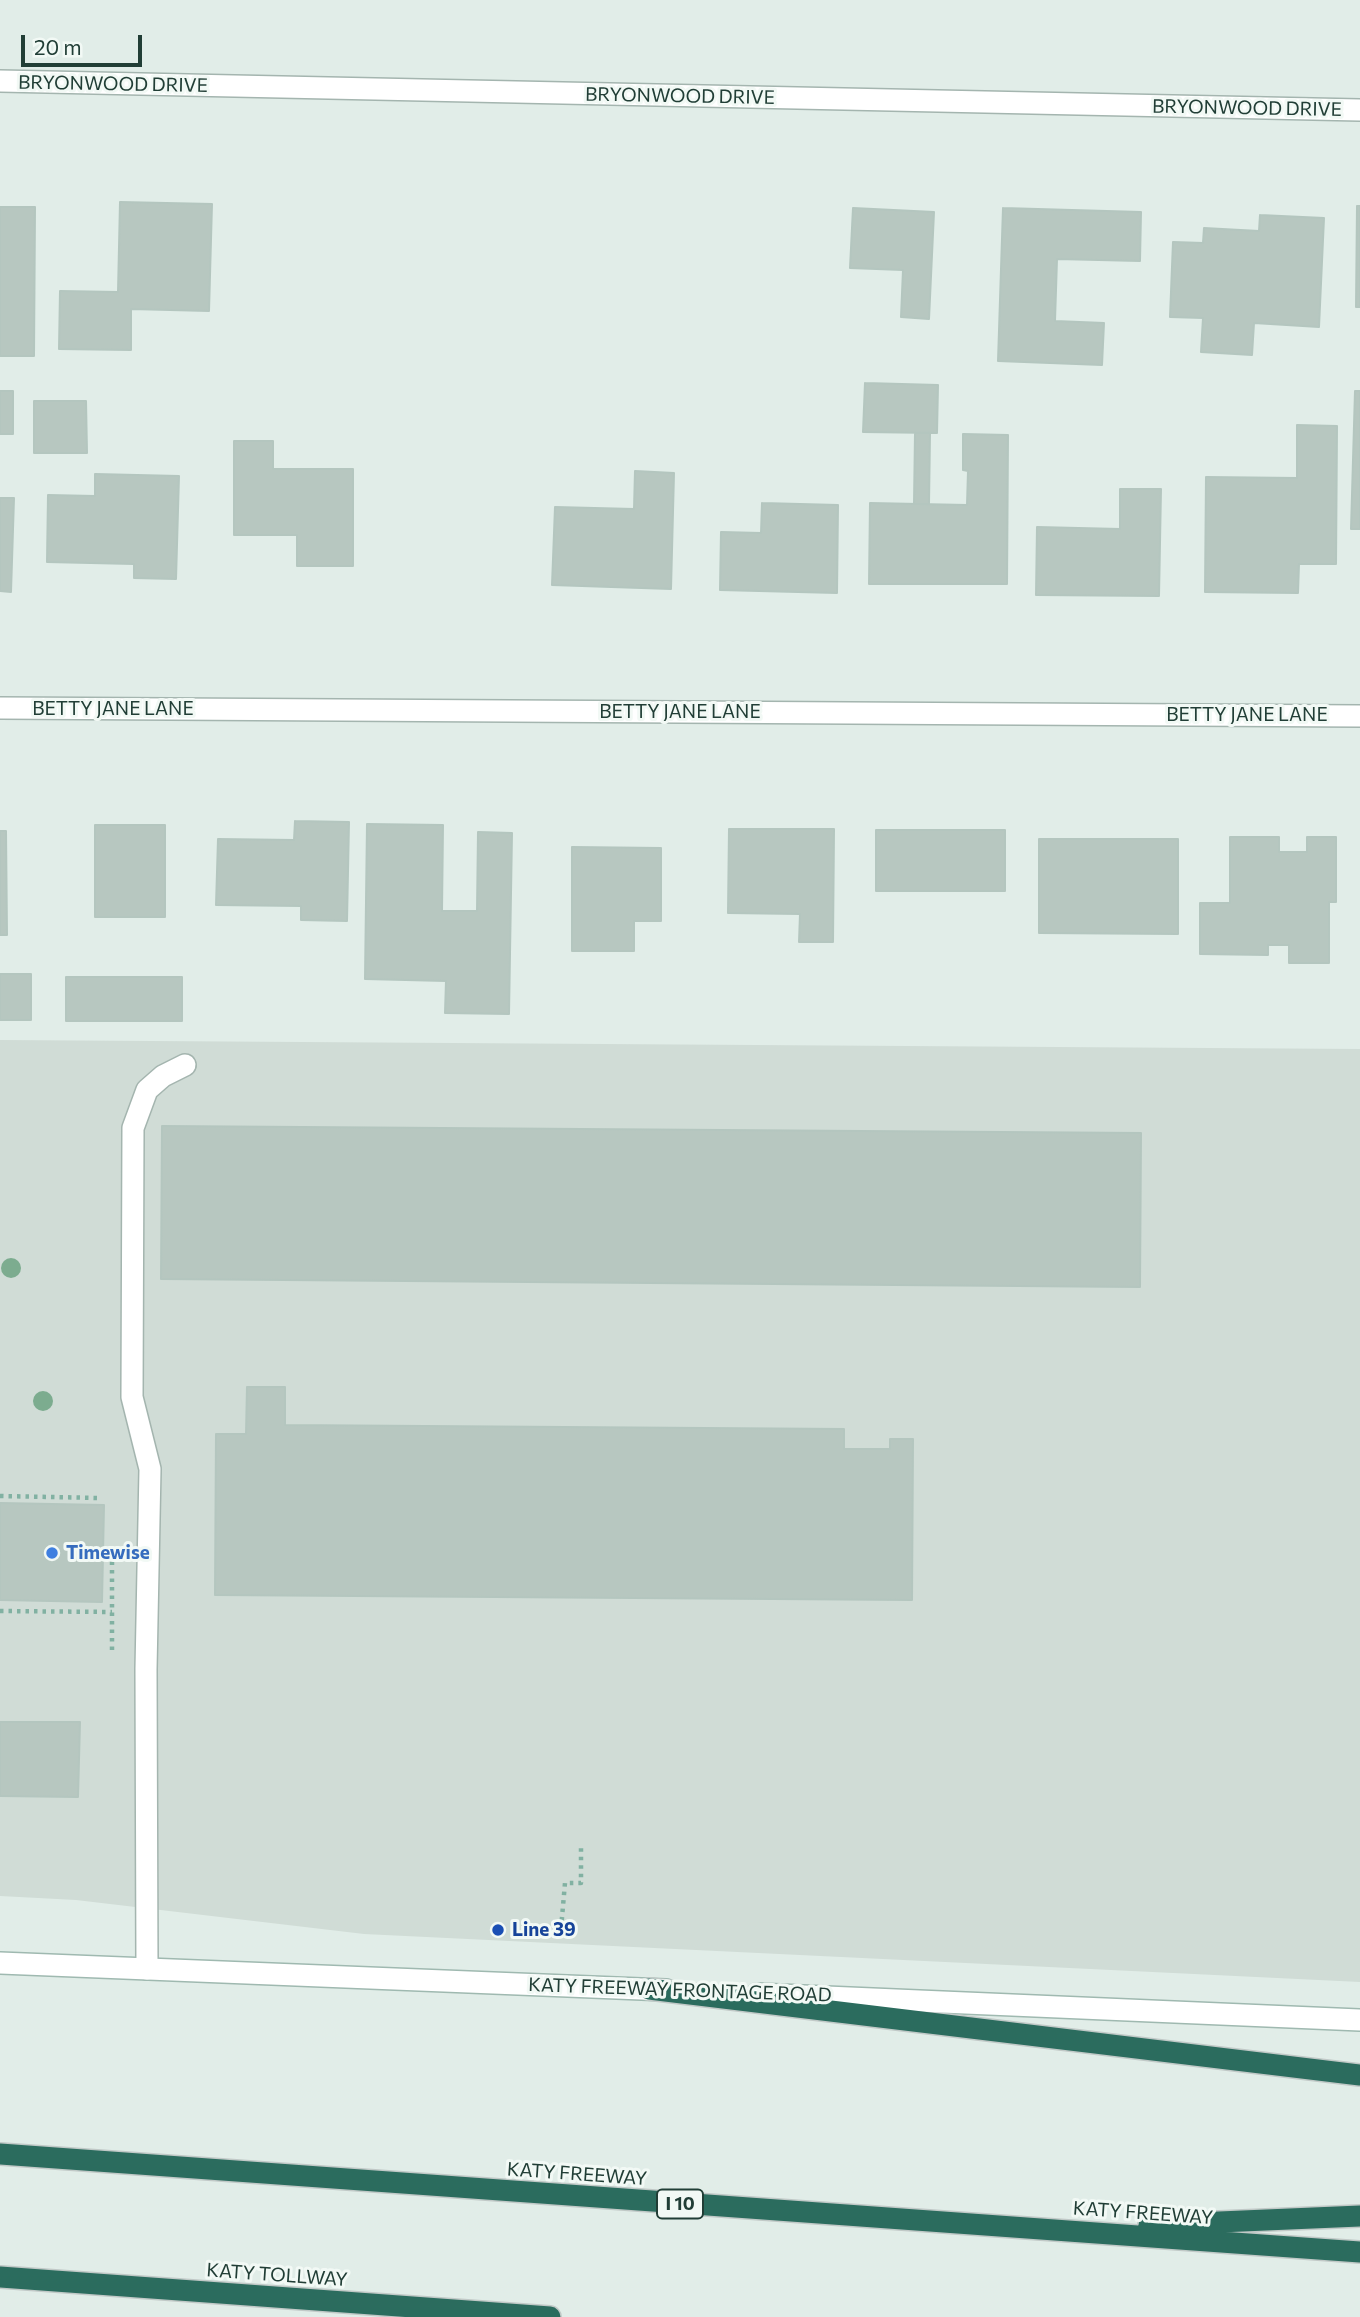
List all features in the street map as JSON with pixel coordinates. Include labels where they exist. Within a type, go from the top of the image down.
[{"type":"highway","points":[[649,1989],[1360,2075]]},
{"type":"highway","name":"KATY FREEWAY","points":[[0,2154],[1360,2252]]},
{"type":"highway","points":[[1052,2229],[1360,2216]]},
{"type":"highway","name":"KATY TOLLWAY","points":[[0,2277],[550,2317]]},
{"type":"street","name":"BRYONWOOD DRIVE","points":[[0,81],[1360,110]]},
{"type":"street","name":"BETTY JANE LANE","points":[[0,708],[1360,716]]},
{"type":"street","points":[[147,1969],[146,1669],[150,1469],[132,1397],[132,1128],[147,1090],[163,1076],[186,1065]]},
{"type":"street","name":"KATY FREEWAY FRONTAGE ROAD","points":[[3,1964],[1360,2020]]},
{"type":"path","points":[[0,1496],[99,1497]]},
{"type":"path","points":[[111,1650],[112,1562]]},
{"type":"path","points":[[0,1611],[112,1612]]},
{"type":"path","points":[[561,1929],[565,1883],[582,1883],[582,1848]]},
{"type":"shaded area","points":[[0,1040],[1360,1049],[1360,1982],[364,1934],[76,1900],[0,1896]]},
{"type":"building","points":[[120,202],[212,204],[209,311],[131,309],[131,350],[59,349],[60,291],[118,292]]},
{"type":"building","points":[[1357,206],[1360,206],[1360,307],[1356,307]]},
{"type":"building","points":[[0,207],[35,207],[34,356],[0,356]]},
{"type":"building","points":[[853,208],[934,212],[929,319],[901,317],[903,270],[850,268]]},
{"type":"building","points":[[1003,208],[1141,212],[1140,261],[1057,259],[1055,321],[1104,323],[1102,365],[998,361]]},
{"type":"building","points":[[1260,215],[1324,218],[1319,327],[1254,323],[1252,355],[1201,352],[1203,318],[1170,317],[1173,242],[1203,243],[1204,228],[1259,231]]},
{"type":"building","points":[[865,383],[938,385],[937,433],[863,432]]},
{"type":"building","points":[[0,391],[13,391],[13,434],[0,434]]},
{"type":"building","points":[[1355,391],[1360,391],[1360,529],[1351,529]]},
{"type":"building","points":[[34,401],[86,401],[87,453],[34,453]]},
{"type":"building","points":[[1297,425],[1337,426],[1336,564],[1299,564],[1298,593],[1205,592],[1206,477],[1297,478]]},
{"type":"building","points":[[915,433],[930,433],[929,504],[914,504]]},
{"type":"building","points":[[963,434],[1008,435],[1007,584],[869,584],[870,503],[967,505],[968,471],[963,470]]},
{"type":"building","points":[[234,441],[273,441],[273,469],[353,469],[353,566],[297,566],[297,535],[234,535]]},
{"type":"building","points":[[635,471],[674,473],[671,589],[552,585],[555,507],[634,509]]},
{"type":"building","points":[[95,474],[179,476],[176,579],[134,578],[134,564],[47,562],[48,495],[95,496]]},
{"type":"building","points":[[1120,489],[1161,489],[1159,596],[1036,595],[1037,527],[1120,529]]},
{"type":"building","points":[[0,498],[14,498],[11,592],[0,591]]},
{"type":"building","points":[[762,503],[838,505],[837,593],[720,590],[721,532],[761,533]]},
{"type":"building","points":[[295,821],[349,822],[347,921],[301,920],[301,906],[216,905],[218,839],[294,840]]},
{"type":"building","points":[[367,824],[443,825],[442,911],[477,911],[478,832],[512,833],[509,1014],[445,1013],[446,981],[365,979]]},
{"type":"building","points":[[95,825],[165,825],[165,917],[95,917]]},
{"type":"building","points":[[729,829],[834,829],[833,942],[799,942],[800,914],[728,913]]},
{"type":"building","points":[[876,830],[1005,830],[1005,891],[876,891]]},
{"type":"building","points":[[0,831],[6,831],[7,935],[0,935]]},
{"type":"building","points":[[1230,837],[1279,837],[1279,852],[1307,852],[1307,837],[1336,837],[1336,902],[1329,902],[1329,963],[1289,963],[1289,945],[1268,945],[1268,955],[1200,954],[1200,903],[1230,903]]},
{"type":"building","points":[[1039,839],[1178,839],[1178,934],[1039,933]]},
{"type":"building","points":[[572,847],[661,848],[661,921],[634,921],[634,951],[572,951]]},
{"type":"building","points":[[0,974],[31,974],[31,1020],[0,1020]]},
{"type":"building","points":[[66,977],[182,977],[182,1021],[66,1021]]},
{"type":"building","points":[[162,1126],[1141,1133],[1140,1287],[161,1279]]},
{"type":"building","points":[[247,1387],[285,1387],[285,1425],[844,1429],[844,1449],[890,1449],[890,1439],[913,1439],[912,1600],[215,1595],[216,1434],[246,1434]]},
{"type":"building","name":"Timewise","points":[[0,1503],[104,1505],[102,1602],[0,1600]]},
{"type":"building","points":[[0,1722],[80,1722],[78,1797],[0,1796]]},
{"type":"place","name":"Timewise","points":[[52,1553]]},
{"type":"place","name":"Line 39","points":[[498,1930]]}]
